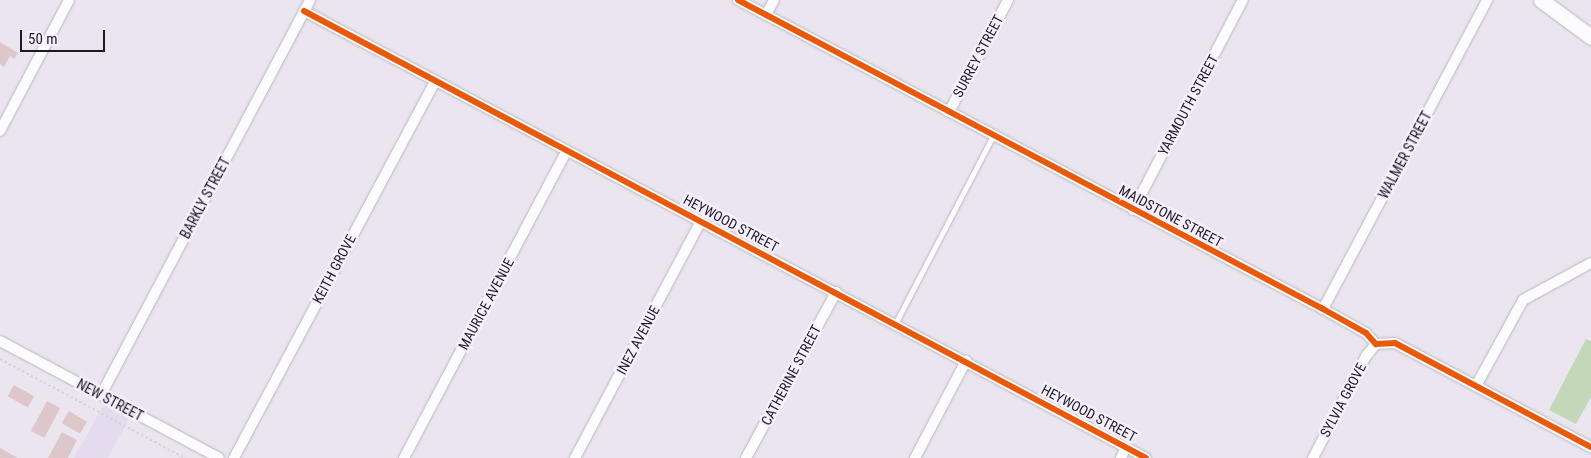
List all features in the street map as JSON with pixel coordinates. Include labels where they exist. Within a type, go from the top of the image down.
[{"type":"main road","points":[[1541,0],[1591,37]]},
{"type":"street","points":[[0,131],[70,0]]},
{"type":"street","name":"BARKLY STREET","points":[[100,395],[310,0]]},
{"type":"street","name":"MAIDSTONE STREET","points":[[738,0],[1132,210],[1323,309],[1366,333],[1376,344]]},
{"type":"street","points":[[766,15],[774,0]]},
{"type":"street","name":"SURREY STREET","points":[[948,112],[1008,0]]},
{"type":"street","name":"YARMOUTH STREET","points":[[1132,210],[1243,0]]},
{"type":"street","name":"WALMER STREET","points":[[1323,309],[1487,0]]},
{"type":"street","name":"HEYWOOD STREET","points":[[304,11],[1146,458]]},
{"type":"street","name":"KEITH GROVE","points":[[234,458],[434,81]]},
{"type":"street","name":"MAURICE AVENUE","points":[[404,458],[567,150]]},
{"type":"street","name":"INEZ AVENUE","points":[[575,458],[701,221]]},
{"type":"street","points":[[1476,386],[1523,300],[1591,263]]},
{"type":"street","name":"CATHERINE STREET","points":[[746,458],[836,292]]},
{"type":"street","name":"NEW STREET","points":[[0,342],[214,457]]},
{"type":"street","points":[[1376,344],[1395,343],[1591,447]]},
{"type":"street","name":"SYLVIA GROVE","points":[[1313,458],[1366,356],[1376,344]]},
{"type":"street","points":[[915,458],[966,361]]},
{"type":"street","points":[[1121,458],[1126,448]]},
{"type":"lane","points":[[895,324],[994,136]]},
{"type":"path","points":[[0,360],[185,458]]},
{"type":"shaded area","points":[[104,404],[129,418],[108,458],[74,458]]},
{"type":"green space","points":[[1586,339],[1591,341],[1591,397],[1576,424],[1549,410]]},
{"type":"building","points":[[0,42],[18,53],[14,59],[10,56],[4,67],[0,64]]},
{"type":"building","points":[[14,385],[34,396],[28,408],[8,396]]},
{"type":"building","points":[[47,401],[60,408],[44,438],[31,431]]},
{"type":"building","points":[[69,411],[87,422],[80,434],[62,423]]},
{"type":"building","points":[[62,432],[77,440],[68,458],[48,458]]},
{"type":"building","points":[[0,448],[18,458],[0,458]]},
{"type":"cycle path","points":[[738,0],[1323,309],[1366,333],[1376,344],[1395,343],[1591,447]]},
{"type":"cycle path","points":[[304,11],[1146,458]]}]
